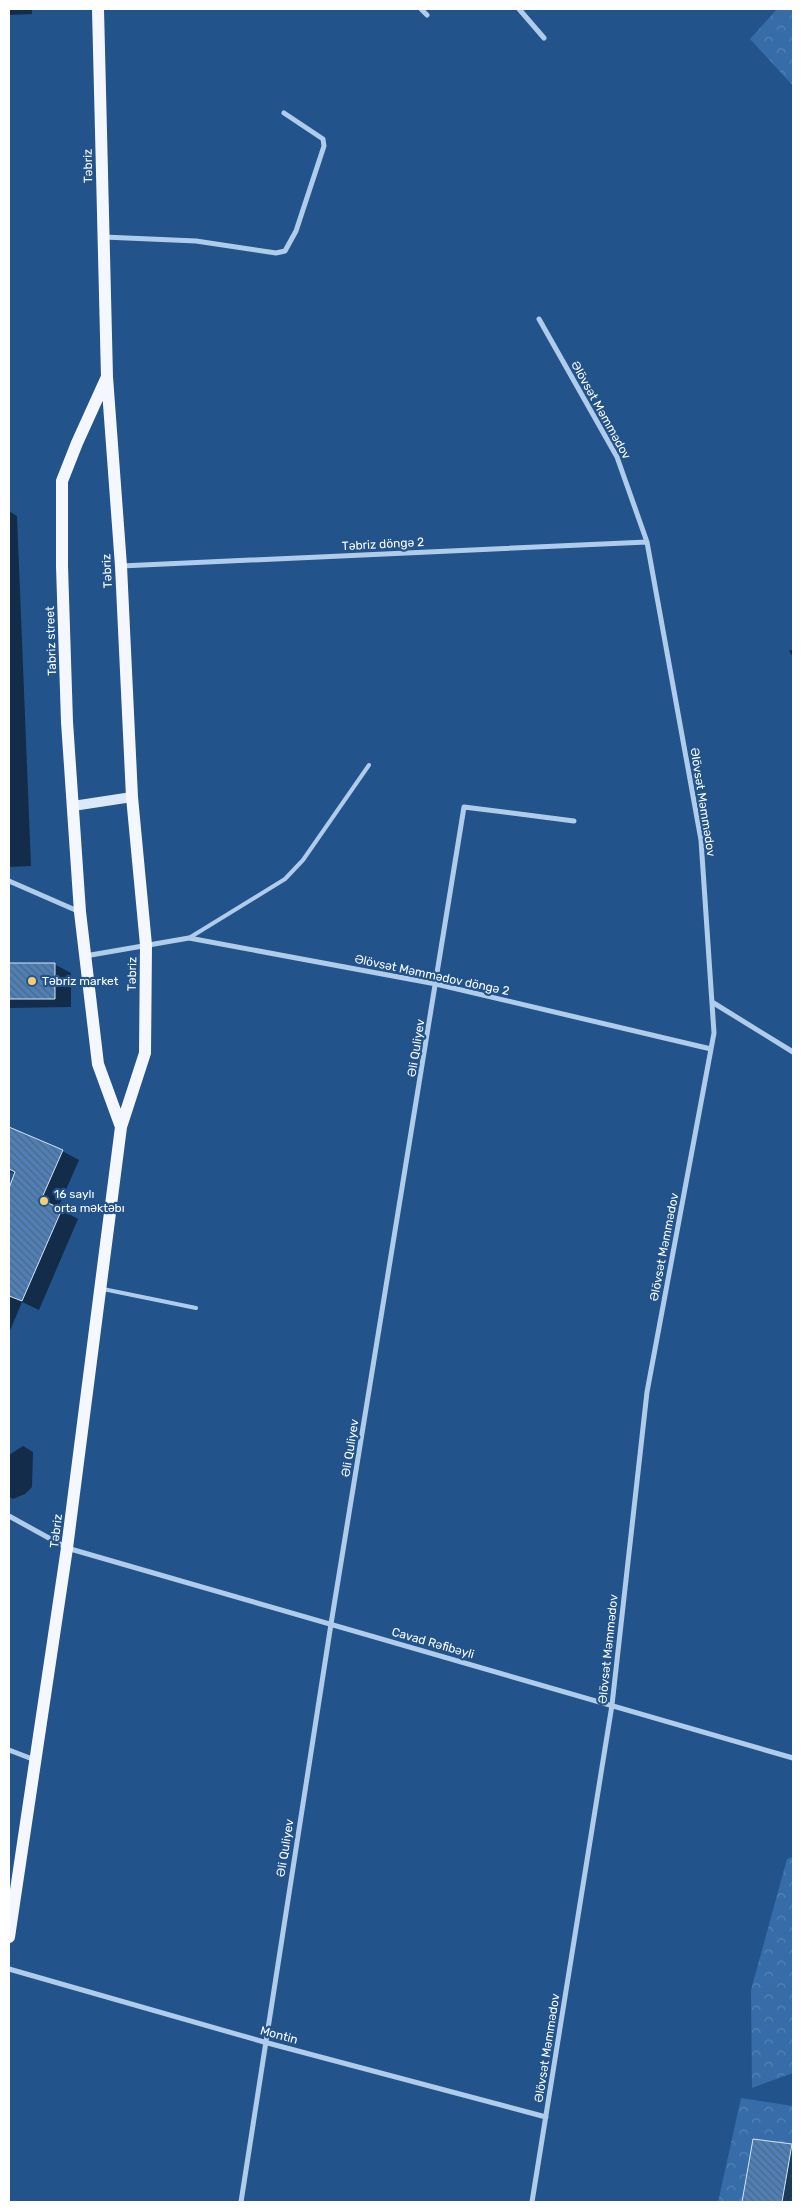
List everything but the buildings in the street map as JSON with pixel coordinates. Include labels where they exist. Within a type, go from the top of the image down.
[{"type":"main road","name":"Təbriz","points":[[9,1937],[67,1548],[121,1127],[144,1053],[146,945],[132,798],[121,566],[107,377],[98,9]]},
{"type":"main road","name":"Tabriz street","points":[[80,912],[67,722],[62,566],[62,481],[77,442],[107,377]]},
{"type":"main road","points":[[73,806],[132,798]]},
{"type":"main road","name":"Təbriz","points":[[80,912],[98,1064],[121,1127]]},
{"type":"street","points":[[421,9],[427,16]]},
{"type":"street","points":[[519,9],[544,38]]},
{"type":"street","points":[[104,237],[196,241],[276,253],[285,251],[296,231],[324,146],[324,139],[284,113]]},
{"type":"street","name":"Əlövsət Məmmədov","points":[[532,2202],[612,1706],[647,1392],[714,1033],[701,840],[646,542],[617,457],[539,319]]},
{"type":"street","name":"Təbriz döngə 2","points":[[121,566],[646,542]]},
{"type":"street","name":"Əli Quliyev","points":[[241,2202],[264,2042],[464,806],[574,822]]},
{"type":"street","points":[[9,881],[80,912]]},
{"type":"street","name":"Əlövsət Məmmədov döngə 2","points":[[86,956],[189,938],[436,984],[711,1049]]},
{"type":"street","points":[[712,1002],[793,1052]]},
{"type":"street","name":"Cavad Rəfibəyli","points":[[9,1516],[67,1548],[793,1758]]},
{"type":"street","points":[[9,1750],[36,1760]]},
{"type":"street","name":"Montin","points":[[9,1969],[264,2042],[546,2117]]},
{"type":"lane","points":[[189,938],[285,879],[303,860],[369,765]]},
{"type":"lane","points":[[100,1288],[196,1308]]},
{"type":"green space","points":[[777,9],[793,9],[793,86],[750,39]]},
{"type":"green space","points":[[793,1857],[793,2073],[752,2088],[751,1990],[787,1859]]},
{"type":"green space","points":[[741,2098],[793,2106],[793,2202],[718,2202]]},
{"type":"place","name":"Təbriz market","points":[[32,981]]},
{"type":"place","name":"16 saylı orta məktəbı","points":[[44,1201]]}]
